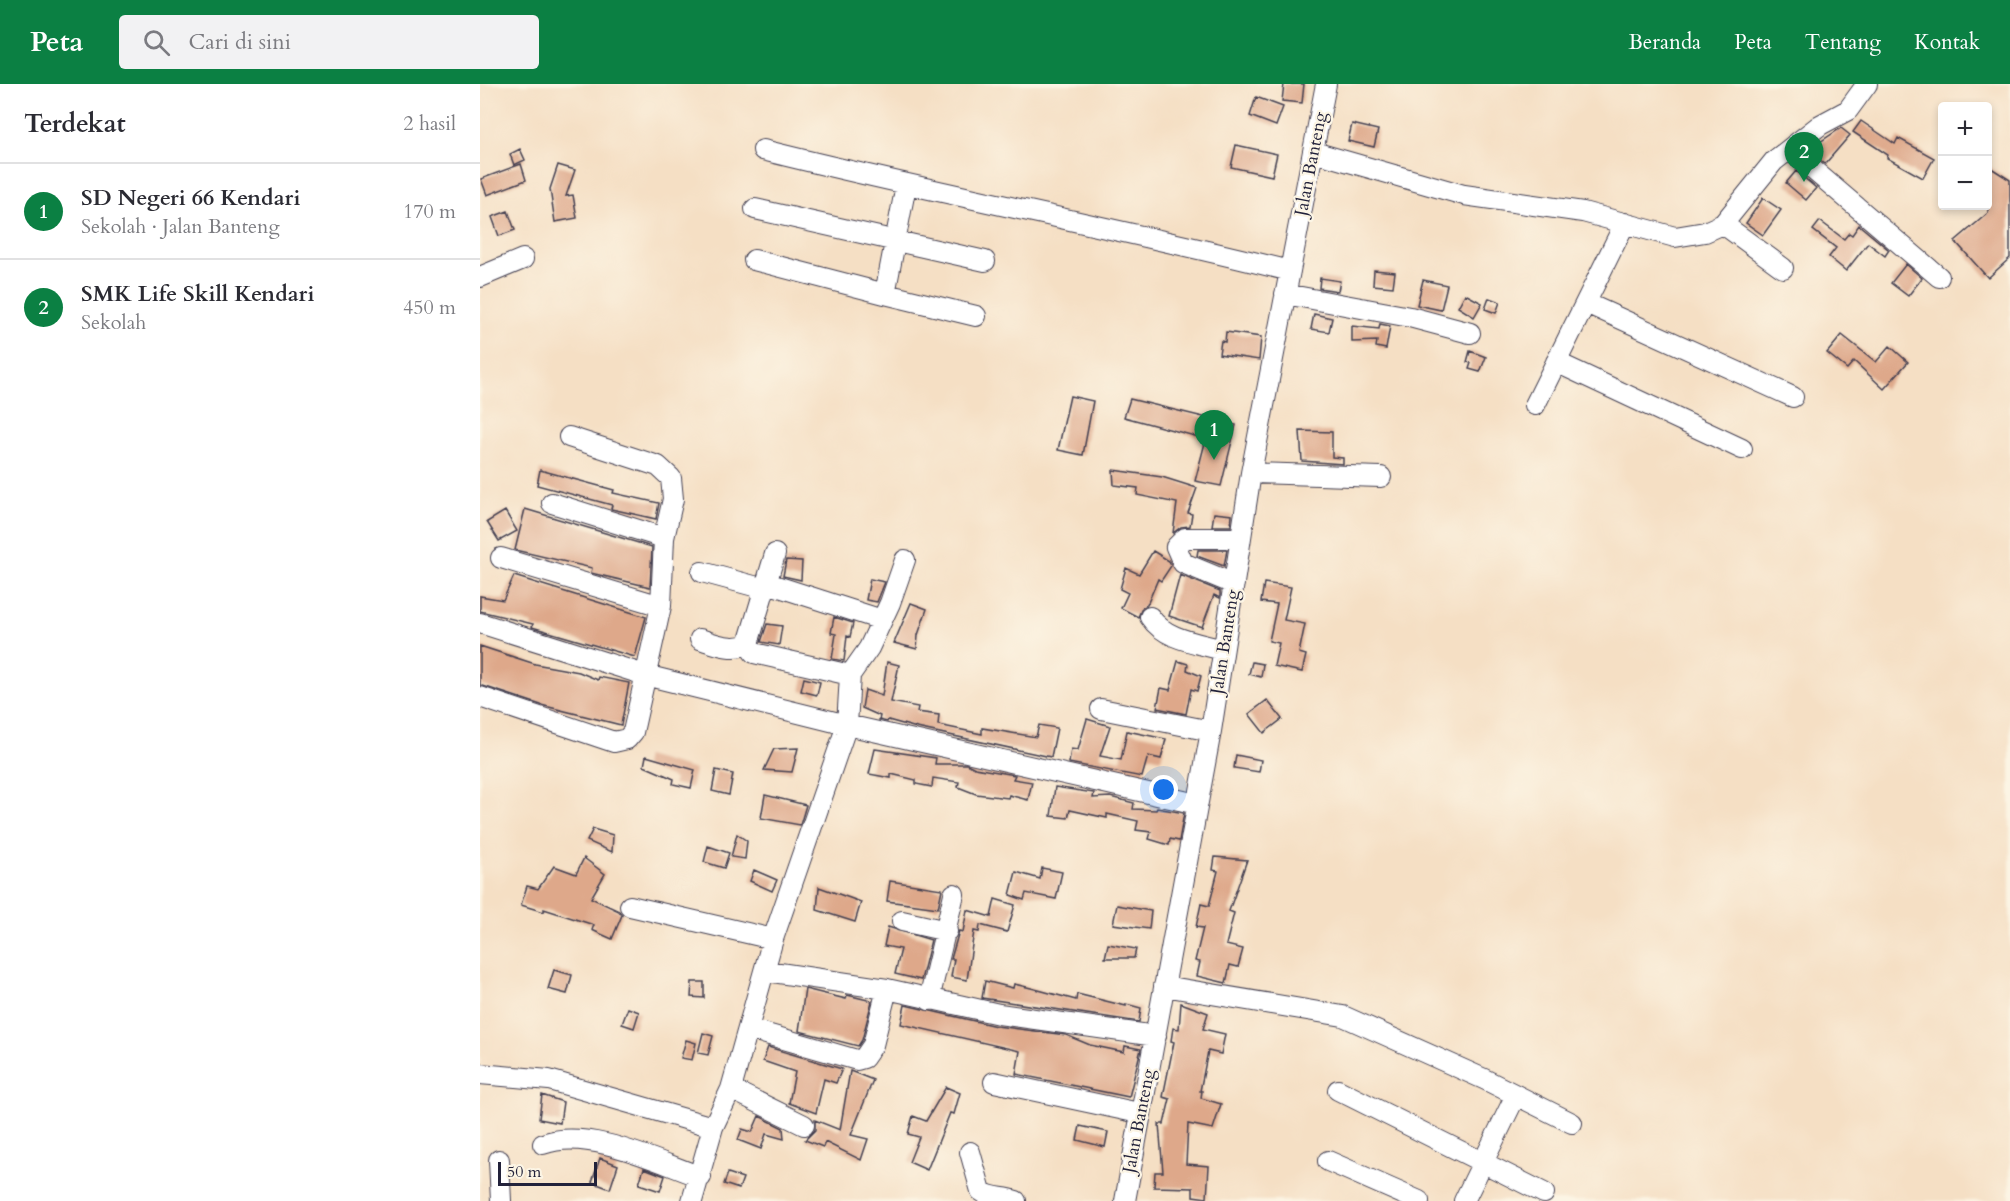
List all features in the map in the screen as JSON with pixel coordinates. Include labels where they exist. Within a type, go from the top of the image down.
[{"type":"street","name":"Jalan Banteng","points":[[1125,1201],[1139,1113],[1156,1036],[1211,731],[1251,473],[1326,84]]},
{"type":"street","points":[[1314,152],[1464,195],[1583,212],[1675,237],[1705,232],[1723,224],[1774,161],[1820,125],[1854,105],[1867,84]]},
{"type":"street","points":[[763,150],[906,185],[1208,250],[1290,271]]},
{"type":"street","points":[[1790,150],[1938,277]]},
{"type":"street","points":[[885,294],[906,185]]},
{"type":"street","points":[[755,209],[985,261]]},
{"type":"street","points":[[1535,405],[1625,223]]},
{"type":"street","points":[[1723,224],[1783,268]]},
{"type":"street","points":[[480,278],[523,259]]},
{"type":"street","points":[[754,260],[976,316]]},
{"type":"street","points":[[1285,294],[1400,315],[1470,333]]},
{"type":"street","points":[[1586,303],[1793,397]]},
{"type":"street","points":[[1556,362],[1742,449]]},
{"type":"street","points":[[480,697],[621,742],[633,732],[661,606],[664,538],[673,499],[668,473],[658,466],[569,437]]},
{"type":"street","points":[[1251,473],[1381,477]]},
{"type":"street","points":[[552,503],[664,538]]},
{"type":"street","points":[[1234,584],[1183,563],[1177,554],[1176,547],[1185,538],[1241,538]]},
{"type":"street","points":[[748,644],[775,554]]},
{"type":"street","points":[[501,558],[661,606]]},
{"type":"street","points":[[692,1201],[714,1127],[731,1089],[766,971],[773,939],[847,725],[850,675],[869,648],[905,560]]},
{"type":"street","points":[[702,572],[766,586],[882,620]]},
{"type":"street","points":[[1150,617],[1168,634],[1223,650]]},
{"type":"street","points":[[480,623],[645,675],[847,725],[1197,804]]},
{"type":"street","points":[[700,639],[729,648],[738,648],[748,644]]},
{"type":"street","points":[[748,644],[754,653],[850,675]]},
{"type":"street","points":[[1101,709],[1211,731]]},
{"type":"street","points":[[929,1000],[954,894]]},
{"type":"street","points":[[630,906],[773,939]]},
{"type":"street","points":[[902,921],[947,931]]},
{"type":"street","points":[[766,971],[887,989],[999,1014],[1156,1036]]},
{"type":"street","points":[[1164,986],[1343,1016],[1572,1123]]},
{"type":"street","points":[[749,1029],[858,1059],[864,1058],[873,1045],[887,989]]},
{"type":"street","points":[[480,1074],[549,1080],[714,1127]]},
{"type":"street","points":[[994,1082],[1139,1113]]},
{"type":"street","points":[[731,1089],[804,1125]]},
{"type":"street","points":[[1338,1090],[1544,1193]]},
{"type":"street","points":[[1464,1201],[1516,1095]]},
{"type":"street","points":[[543,1144],[565,1139],[590,1141],[701,1177]]},
{"type":"street","points":[[970,1152],[981,1191],[990,1196],[1001,1196],[1016,1201]]},
{"type":"street","points":[[500,1160],[501,1201]]},
{"type":"street","points":[[1328,1161],[1419,1201]]},
{"type":"building","points":[[1284,84],[1304,84],[1302,103],[1282,101]]},
{"type":"building","points":[[1256,97],[1283,107],[1276,126],[1250,116]]},
{"type":"building","points":[[1861,121],[1895,144],[1898,138],[1934,158],[1923,178],[1887,158],[1888,155],[1853,132]]},
{"type":"building","points":[[1352,124],[1378,130],[1374,147],[1348,141]]},
{"type":"building","points":[[1841,128],[1850,135],[1825,164],[1808,150]]},
{"type":"building","points":[[1236,145],[1277,154],[1272,176],[1231,167]]},
{"type":"building","points":[[520,149],[525,160],[514,165],[510,154]]},
{"type":"building","points":[[521,164],[526,180],[487,195],[481,179]]},
{"type":"building","points":[[558,165],[575,170],[566,196],[573,195],[577,218],[555,222],[550,189]]},
{"type":"building","points":[[1992,169],[2010,180],[2010,258],[1988,278],[1955,241],[1988,213],[1988,210],[1992,210]]},
{"type":"building","points":[[1796,171],[1816,188],[1806,200],[1786,183]]},
{"type":"building","points":[[1763,198],[1781,210],[1763,235],[1746,223]]},
{"type":"building","points":[[508,211],[515,230],[499,236],[492,217]]},
{"type":"building","points":[[1820,221],[1844,239],[1849,233],[1852,235],[1859,225],[1889,250],[1885,256],[1868,243],[1846,271],[1829,257],[1836,248],[1813,230]]},
{"type":"building","points":[[1906,264],[1922,278],[1908,296],[1891,283]]},
{"type":"building","points":[[1374,270],[1395,272],[1393,287],[1373,285]]},
{"type":"building","points":[[1320,278],[1340,281],[1338,291],[1319,288]]},
{"type":"building","points":[[1423,280],[1447,285],[1441,310],[1417,305]]},
{"type":"building","points":[[1465,294],[1482,303],[1474,317],[1458,307]]},
{"type":"building","points":[[1489,298],[1500,302],[1496,313],[1485,309]]},
{"type":"building","points":[[1314,314],[1332,318],[1329,332],[1311,329]]},
{"type":"building","points":[[1380,324],[1390,326],[1386,349],[1376,347],[1377,341],[1352,342],[1352,326],[1379,329]]},
{"type":"building","points":[[1226,332],[1261,337],[1259,360],[1219,354],[1221,341],[1225,342]]},
{"type":"building","points":[[1842,335],[1876,362],[1890,346],[1908,362],[1884,389],[1854,361],[1847,369],[1827,353]]},
{"type":"building","points":[[1470,351],[1486,357],[1480,372],[1469,369],[1471,363],[1467,362]]},
{"type":"building","points":[[1070,396],[1093,401],[1083,455],[1058,450]]},
{"type":"building","points":[[1130,399],[1236,425],[1221,486],[1195,481],[1206,439],[1124,417]]},
{"type":"building","points":[[1300,431],[1332,432],[1332,457],[1343,458],[1343,464],[1302,461]]},
{"type":"building","points":[[540,470],[614,490],[613,493],[659,503],[656,519],[611,509],[612,505],[537,485]]},
{"type":"building","points":[[1113,470],[1162,477],[1197,488],[1188,513],[1192,514],[1190,526],[1181,527],[1173,533],[1177,503],[1137,495],[1138,488],[1114,485]]},
{"type":"building","points":[[525,509],[652,547],[650,587],[591,573],[592,568],[515,550]]},
{"type":"building","points":[[505,511],[517,531],[499,541],[487,522]]},
{"type":"building","points":[[1214,513],[1232,515],[1231,526],[1212,526]]},
{"type":"building","points":[[1198,550],[1227,550],[1224,566],[1197,556]]},
{"type":"building","points":[[1153,551],[1169,561],[1171,566],[1161,581],[1158,579],[1147,605],[1142,608],[1138,617],[1121,608],[1128,593],[1120,589],[1126,568],[1139,574]]},
{"type":"building","points":[[786,560],[802,561],[801,580],[783,576]]},
{"type":"building","points":[[1180,575],[1220,591],[1220,598],[1214,595],[1202,627],[1169,616]]},
{"type":"building","points":[[514,576],[646,617],[635,657],[532,627],[533,624],[480,611],[480,596],[503,600]]},
{"type":"building","points":[[870,579],[885,582],[877,602],[866,600]]},
{"type":"building","points":[[1264,583],[1291,587],[1284,620],[1305,624],[1299,653],[1306,655],[1302,672],[1274,666],[1279,643],[1269,641],[1277,604],[1261,602]]},
{"type":"building","points":[[911,603],[927,609],[918,635],[917,649],[894,643]]},
{"type":"building","points":[[834,617],[853,623],[850,637],[847,636],[844,661],[832,659],[836,634],[831,633]]},
{"type":"building","points":[[767,624],[782,626],[779,645],[761,642]]},
{"type":"building","points":[[480,646],[535,664],[579,672],[598,680],[599,677],[629,683],[621,725],[541,705],[480,685]]},
{"type":"building","points":[[1178,661],[1188,664],[1187,670],[1201,676],[1197,691],[1191,689],[1186,714],[1157,708],[1161,688],[1170,690]]},
{"type":"building","points":[[887,662],[899,665],[891,702],[918,707],[917,712],[939,715],[938,725],[982,734],[982,728],[1036,737],[1039,725],[1057,728],[1051,757],[888,720],[887,722],[879,720],[880,716],[862,708],[865,690],[882,696]]},
{"type":"building","points":[[1252,662],[1263,664],[1261,677],[1249,674]]},
{"type":"building","points":[[804,678],[820,682],[817,695],[801,691]]},
{"type":"building","points":[[1267,700],[1282,719],[1264,733],[1249,714]]},
{"type":"building","points":[[1087,719],[1110,726],[1100,756],[1121,760],[1127,731],[1166,739],[1161,759],[1148,756],[1142,777],[1069,763],[1071,749],[1078,750]]},
{"type":"building","points":[[798,748],[792,772],[764,770],[774,749]]},
{"type":"building","points":[[875,749],[936,758],[935,764],[967,764],[975,768],[1015,775],[1013,779],[1032,782],[1028,800],[1009,795],[1008,798],[976,794],[958,787],[959,782],[933,778],[932,787],[916,784],[916,780],[891,774],[891,778],[869,774]]},
{"type":"building","points":[[1236,755],[1261,760],[1259,772],[1234,768]]},
{"type":"building","points":[[646,756],[695,770],[691,788],[673,784],[674,779],[644,766]]},
{"type":"building","points":[[716,770],[733,774],[729,795],[712,791]]},
{"type":"building","points":[[1055,787],[1094,793],[1093,798],[1110,797],[1134,803],[1133,809],[1156,810],[1157,808],[1184,813],[1179,841],[1170,839],[1169,845],[1149,839],[1151,832],[1136,830],[1138,821],[1107,814],[1107,818],[1070,810],[1068,818],[1051,816]]},
{"type":"building","points":[[765,795],[806,805],[800,825],[761,818]]},
{"type":"building","points":[[593,829],[613,835],[612,852],[587,841]]},
{"type":"building","points":[[737,834],[747,841],[745,859],[731,857]]},
{"type":"building","points":[[708,846],[729,853],[724,868],[704,862]]},
{"type":"building","points":[[1215,857],[1247,860],[1229,911],[1234,913],[1226,945],[1243,949],[1238,967],[1230,965],[1226,983],[1197,976],[1200,962],[1195,961],[1203,928],[1196,927],[1201,904],[1209,906],[1218,871],[1213,870]]},
{"type":"building","points":[[584,858],[605,874],[591,898],[619,911],[622,915],[612,939],[592,930],[594,925],[544,909],[544,912],[521,905],[527,886],[538,889],[554,866],[576,874]]},
{"type":"building","points":[[1042,868],[1062,872],[1056,899],[1026,893],[1024,900],[1010,895],[1016,872],[1040,879]]},
{"type":"building","points":[[754,870],[777,880],[772,891],[750,881]]},
{"type":"building","points":[[890,881],[942,889],[938,908],[887,901]]},
{"type":"building","points":[[819,887],[861,902],[855,922],[817,910]]},
{"type":"building","points":[[995,899],[1015,905],[1007,932],[980,925],[979,932],[974,931],[967,980],[951,977],[954,959],[951,959],[959,931],[963,932],[967,910],[991,917]]},
{"type":"building","points":[[1117,905],[1151,911],[1149,929],[1113,924]]},
{"type":"building","points":[[888,927],[931,940],[921,980],[895,974],[901,949],[884,946]]},
{"type":"building","points":[[1108,944],[1136,949],[1134,958],[1105,958]]},
{"type":"building","points":[[554,970],[572,975],[567,994],[548,989]]},
{"type":"building","points":[[985,981],[1013,988],[1014,984],[1076,1000],[1077,994],[1126,1006],[1126,1004],[1141,1008],[1139,1022],[982,998]]},
{"type":"building","points":[[692,982],[704,982],[704,998],[691,997]]},
{"type":"building","points":[[805,989],[846,999],[847,995],[872,1001],[862,1040],[858,1046],[799,1031]]},
{"type":"building","points":[[1181,1003],[1208,1013],[1203,1029],[1225,1034],[1221,1054],[1208,1051],[1200,1091],[1202,1091],[1201,1098],[1221,1104],[1213,1129],[1188,1124],[1186,1164],[1209,1166],[1207,1198],[1193,1196],[1193,1188],[1154,1187],[1155,1172],[1163,1172],[1159,1124],[1164,1124],[1170,1099],[1163,1097],[1174,1042],[1171,1041],[1173,1028],[1179,1029]]},
{"type":"building","points":[[905,1005],[996,1026],[1066,1035],[1090,1045],[1124,1052],[1125,1046],[1141,1049],[1129,1097],[1016,1074],[1020,1051],[901,1024]]},
{"type":"building","points":[[628,1008],[639,1012],[634,1028],[622,1024]]},
{"type":"building","points":[[703,1033],[713,1036],[708,1055],[698,1053]]},
{"type":"building","points":[[686,1040],[696,1043],[692,1060],[681,1058]]},
{"type":"building","points":[[768,1047],[842,1069],[836,1083],[824,1079],[816,1113],[789,1103],[795,1072],[763,1061]]},
{"type":"building","points":[[850,1071],[873,1080],[851,1135],[868,1139],[861,1160],[825,1142],[823,1147],[805,1140],[815,1130],[815,1120],[840,1130]]},
{"type":"building","points":[[946,1087],[960,1093],[954,1114],[950,1113],[927,1170],[909,1162],[919,1137],[908,1134],[913,1116],[926,1121]]},
{"type":"building","points":[[542,1095],[563,1102],[560,1123],[539,1119]]},
{"type":"building","points":[[759,1116],[783,1128],[784,1139],[766,1134],[761,1149],[738,1140],[742,1129],[752,1132]]},
{"type":"building","points":[[1080,1126],[1108,1132],[1105,1147],[1077,1140]]},
{"type":"building","points":[[600,1158],[618,1165],[610,1189],[592,1182]]},
{"type":"building","points":[[644,1168],[665,1176],[660,1191],[639,1184]]},
{"type":"building","points":[[728,1173],[743,1178],[739,1189],[724,1184]]},
{"type":"place","name":"SMK Life Skill Kendari","points":[[1804,182]]},
{"type":"place","name":"SD Negeri 66 Kendari","points":[[1214,460]]}]
